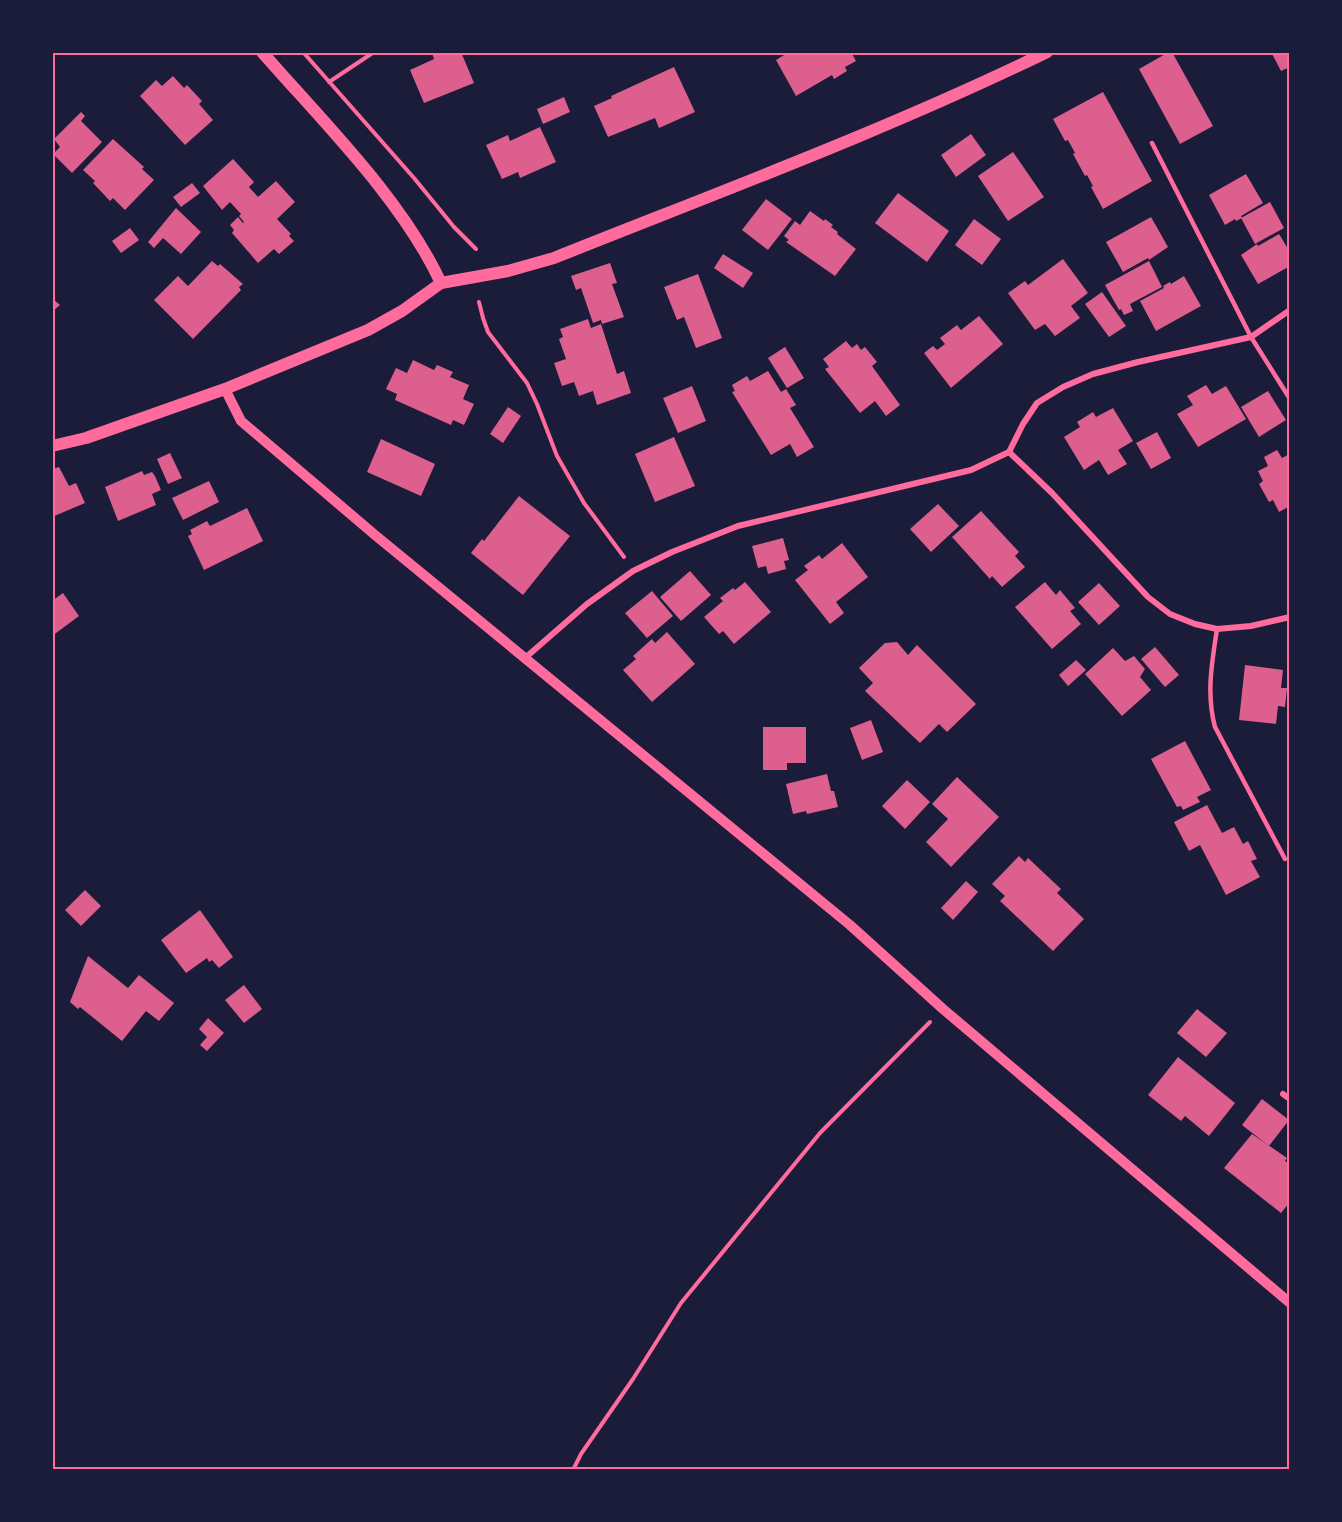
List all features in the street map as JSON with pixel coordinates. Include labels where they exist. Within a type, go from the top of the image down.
[{"type":"main road","points":[[262,52],[397,209],[428,254],[441,283]]},
{"type":"main road","points":[[52,446],[86,438],[225,389],[368,330],[402,311],[441,283],[508,271],[554,258],[896,121],[980,85],[1047,52]]},
{"type":"street","points":[[525,658],[587,604],[633,571],[672,552],[738,526],[971,470],[1009,452],[1037,403],[1063,387],[1093,374],[1138,362],[1251,337],[1290,310]]},
{"type":"street","points":[[225,389],[241,421],[375,536],[850,925],[944,1009],[1290,1303]]},
{"type":"street","points":[[1009,452],[1052,493],[1148,597],[1170,614],[1195,624],[1217,629],[1251,626],[1290,617]]},
{"type":"street","points":[[1283,1094],[1290,1099]]},
{"type":"lane","points":[[1152,143],[1251,337],[1290,399]]},
{"type":"lane","points":[[1217,629],[1210,687],[1210,707],[1215,727],[1285,860]]},
{"type":"path","points":[[303,52],[454,227],[476,249]]},
{"type":"path","points":[[329,82],[374,52]]},
{"type":"path","points":[[479,302],[488,332],[526,383],[537,404],[557,456],[572,483],[633,571]]},
{"type":"path","points":[[573,1470],[581,1454],[633,1379],[681,1303],[820,1133],[944,1009]]},
{"type":"building","points":[[461,52],[474,83],[424,103],[410,70],[434,59],[432,53]]},
{"type":"building","points":[[789,52],[851,52],[856,61],[845,67],[847,71],[834,79],[832,75],[796,96],[776,60]]},
{"type":"building","points":[[1172,52],[1213,126],[1180,144],[1139,69]]},
{"type":"building","points":[[1271,52],[1290,52],[1290,67],[1281,71]]},
{"type":"building","points":[[674,67],[695,112],[659,128],[655,118],[608,137],[594,106]]},
{"type":"building","points":[[173,76],[184,88],[187,85],[202,101],[199,104],[213,120],[185,145],[140,96],[156,80],[162,86]]},
{"type":"building","points":[[1103,92],[1152,181],[1103,209],[1087,175],[1085,176],[1073,154],[1075,153],[1068,140],[1065,141],[1053,119]]},
{"type":"building","points":[[564,97],[570,112],[543,124],[537,109]]},
{"type":"building","points":[[81,112],[85,116],[81,121],[102,142],[72,173],[53,154],[60,147],[54,139]]},
{"type":"building","points":[[540,127],[556,162],[520,178],[518,172],[502,179],[486,145],[508,135],[510,141]]},
{"type":"building","points":[[971,134],[986,155],[956,177],[941,155]]},
{"type":"building","points":[[113,139],[144,167],[142,169],[154,180],[125,210],[113,198],[110,201],[93,183],[95,181],[83,170]]},
{"type":"building","points":[[1013,152],[1044,197],[1008,221],[978,176]]},
{"type":"building","points":[[233,159],[254,182],[249,187],[258,197],[276,181],[295,202],[277,219],[291,234],[289,236],[294,241],[279,254],[274,249],[258,263],[232,233],[234,230],[230,225],[238,217],[244,222],[239,216],[241,214],[230,202],[222,210],[203,186]]},
{"type":"building","points":[[1246,174],[1263,203],[1241,216],[1242,218],[1225,225],[1209,195]]},
{"type":"building","points":[[192,183],[200,193],[181,207],[173,197]]},
{"type":"building","points":[[898,193],[949,231],[927,262],[875,223]]},
{"type":"building","points":[[766,199],[792,219],[768,250],[742,230]]},
{"type":"building","points":[[1270,202],[1284,228],[1255,244],[1241,218]]},
{"type":"building","points":[[176,208],[201,232],[181,254],[163,238],[154,248],[148,242]]},
{"type":"building","points":[[810,211],[833,225],[831,227],[838,232],[837,234],[856,249],[835,276],[786,242],[789,240],[784,236],[795,221],[800,225]]},
{"type":"building","points":[[1151,217],[1168,247],[1149,260],[1148,258],[1123,272],[1106,242]]},
{"type":"building","points":[[974,219],[1001,239],[982,265],[955,245]]},
{"type":"building","points":[[130,228],[139,240],[121,253],[112,241]]},
{"type":"building","points":[[1279,234],[1290,252],[1290,266],[1258,284],[1241,255],[1257,244],[1258,246]]},
{"type":"building","points":[[723,254],[753,273],[743,288],[714,268]]},
{"type":"building","points":[[1063,259],[1088,293],[1071,306],[1080,318],[1055,336],[1045,324],[1035,330],[1008,293],[1025,281],[1028,285]]},
{"type":"building","points":[[212,261],[218,266],[220,264],[243,284],[239,287],[241,290],[193,339],[154,300],[178,276],[188,286]]},
{"type":"building","points":[[1149,261],[1162,287],[1130,304],[1133,311],[1124,315],[1105,285]]},
{"type":"building","points":[[610,263],[617,283],[612,284],[624,317],[602,324],[601,320],[593,323],[581,288],[576,290],[571,276]]},
{"type":"building","points":[[698,274],[722,338],[696,348],[684,317],[677,320],[664,287]]},
{"type":"building","points":[[1184,276],[1201,306],[1156,331],[1140,301]]},
{"type":"building","points":[[1102,292],[1126,326],[1109,337],[1085,304]]},
{"type":"building","points":[[52,298],[60,305],[52,312]]},
{"type":"building","points":[[979,316],[1003,344],[951,388],[924,353],[933,346],[937,350],[945,344],[940,338],[957,325],[961,330]]},
{"type":"building","points":[[588,319],[591,328],[601,324],[617,374],[624,371],[631,393],[597,405],[593,391],[579,396],[574,382],[562,386],[554,363],[566,359],[559,339],[563,337],[560,329]]},
{"type":"building","points":[[846,341],[852,348],[857,344],[861,350],[865,347],[877,362],[872,366],[900,405],[886,416],[875,401],[860,413],[825,369],[829,367],[823,359]]},
{"type":"building","points":[[785,347],[804,378],[787,388],[768,358]]},
{"type":"building","points":[[413,360],[434,370],[437,365],[453,372],[450,377],[469,385],[463,399],[474,404],[464,425],[453,420],[451,425],[395,400],[397,394],[386,389],[396,368],[407,373]]},
{"type":"building","points":[[768,371],[781,392],[786,389],[796,405],[790,408],[814,447],[797,457],[790,444],[771,455],[732,392],[735,391],[732,385],[747,376],[750,381]]},
{"type":"building","points":[[1206,385],[1212,394],[1226,386],[1246,419],[1198,447],[1177,414],[1193,405],[1187,396]]},
{"type":"building","points":[[692,386],[706,421],[678,433],[663,398]]},
{"type":"building","points":[[1268,391],[1286,420],[1259,437],[1241,407]]},
{"type":"building","points":[[508,407],[521,416],[503,443],[490,434]]},
{"type":"building","points":[[1113,408],[1133,441],[1118,450],[1127,464],[1108,475],[1099,460],[1084,470],[1064,437],[1080,427],[1077,422],[1093,412],[1096,417]]},
{"type":"building","points":[[1157,432],[1171,458],[1151,469],[1136,443]]},
{"type":"building","points":[[674,437],[695,486],[655,502],[635,454]]},
{"type":"building","points":[[381,439],[435,464],[421,496],[367,472]]},
{"type":"building","points":[[1277,450],[1282,458],[1290,454],[1290,506],[1279,512],[1273,500],[1269,502],[1259,484],[1263,481],[1258,471],[1268,466],[1264,457]]},
{"type":"building","points":[[170,453],[182,478],[168,484],[157,459]]},
{"type":"building","points":[[59,467],[69,486],[76,483],[85,503],[52,517],[52,469]]},
{"type":"building","points":[[142,471],[144,475],[152,472],[161,490],[152,494],[156,505],[118,521],[105,487]]},
{"type":"building","points":[[209,481],[219,502],[183,520],[172,498]]},
{"type":"building","points":[[519,496],[570,536],[523,595],[471,553],[482,539],[484,541]]},
{"type":"building","points":[[938,504],[959,526],[931,552],[910,529]]},
{"type":"building","points":[[247,508],[263,541],[204,570],[188,536],[192,534],[190,530],[207,521],[210,526]]},
{"type":"building","points":[[981,511],[1019,552],[1015,556],[1025,567],[1002,587],[992,576],[990,579],[952,537]]},
{"type":"building","points":[[783,538],[789,560],[784,561],[786,569],[768,574],[766,566],[758,568],[752,546]]},
{"type":"building","points":[[842,543],[868,577],[836,602],[844,613],[830,624],[795,580],[808,570],[804,566],[819,555],[822,559]]},
{"type":"building","points":[[690,571],[711,595],[681,621],[660,597]]},
{"type":"building","points":[[745,582],[771,612],[734,644],[723,631],[719,634],[704,617],[723,601],[720,598]]},
{"type":"building","points":[[1045,582],[1056,595],[1060,590],[1075,608],[1070,611],[1081,624],[1052,649],[1015,607]]},
{"type":"building","points":[[1099,583],[1120,606],[1099,625],[1078,602]]},
{"type":"building","points":[[652,591],[673,616],[647,638],[625,613]]},
{"type":"building","points":[[63,593],[79,616],[52,636],[52,601]]},
{"type":"building","points":[[667,632],[695,664],[652,702],[623,670],[636,659],[633,656],[652,639],[655,643]]},
{"type":"building","points":[[897,642],[908,655],[917,645],[976,704],[947,732],[939,724],[920,743],[865,691],[873,683],[859,668],[885,643]]},
{"type":"building","points":[[1155,647],[1179,675],[1165,687],[1141,659]]},
{"type":"building","points":[[1113,648],[1125,661],[1134,656],[1145,669],[1140,677],[1151,690],[1122,716],[1085,674]]},
{"type":"building","points":[[1076,660],[1086,670],[1068,686],[1059,675]]},
{"type":"building","points":[[1245,665],[1283,670],[1281,688],[1287,688],[1285,707],[1278,706],[1276,724],[1239,720]]},
{"type":"building","points":[[871,720],[883,752],[862,760],[850,728]]},
{"type":"building","points":[[763,727],[806,727],[806,763],[787,763],[787,770],[763,770]]},
{"type":"building","points":[[1185,741],[1211,790],[1197,797],[1200,802],[1183,810],[1181,806],[1177,807],[1151,759]]},
{"type":"building","points":[[827,774],[838,807],[807,814],[806,811],[793,814],[786,784]]},
{"type":"building","points":[[957,777],[999,817],[951,867],[926,842],[948,819],[932,804]]},
{"type":"building","points":[[907,780],[930,802],[905,829],[882,806]]},
{"type":"building","points":[[1207,805],[1222,833],[1234,827],[1243,844],[1248,841],[1257,859],[1251,861],[1260,877],[1226,895],[1200,845],[1189,851],[1174,822]]},
{"type":"building","points":[[1019,856],[1025,862],[1028,858],[1061,889],[1057,893],[1084,919],[1053,951],[1000,901],[1005,896],[992,884]]},
{"type":"building","points":[[966,881],[978,892],[953,920],[941,908]]},
{"type":"building","points":[[85,890],[101,906],[81,926],[65,910]]},
{"type":"building","points":[[200,910],[233,957],[219,968],[207,958],[186,973],[161,940]]},
{"type":"building","points":[[88,956],[128,988],[139,975],[174,1003],[159,1021],[146,1011],[122,1041],[80,1007],[78,1009],[70,1002]]},
{"type":"building","points":[[244,985],[262,1009],[244,1023],[225,1000]]},
{"type":"building","points":[[1197,1009],[1227,1033],[1206,1057],[1177,1033]]},
{"type":"building","points":[[208,1018],[224,1033],[207,1051],[200,1045],[207,1037],[199,1029]]},
{"type":"building","points":[[1178,1057],[1235,1103],[1209,1136],[1185,1116],[1181,1121],[1148,1095]]},
{"type":"building","points":[[1262,1099],[1289,1120],[1269,1146],[1242,1125]]},
{"type":"building","points":[[1252,1134],[1287,1158],[1285,1161],[1290,1164],[1290,1202],[1281,1213],[1224,1168]]}]
